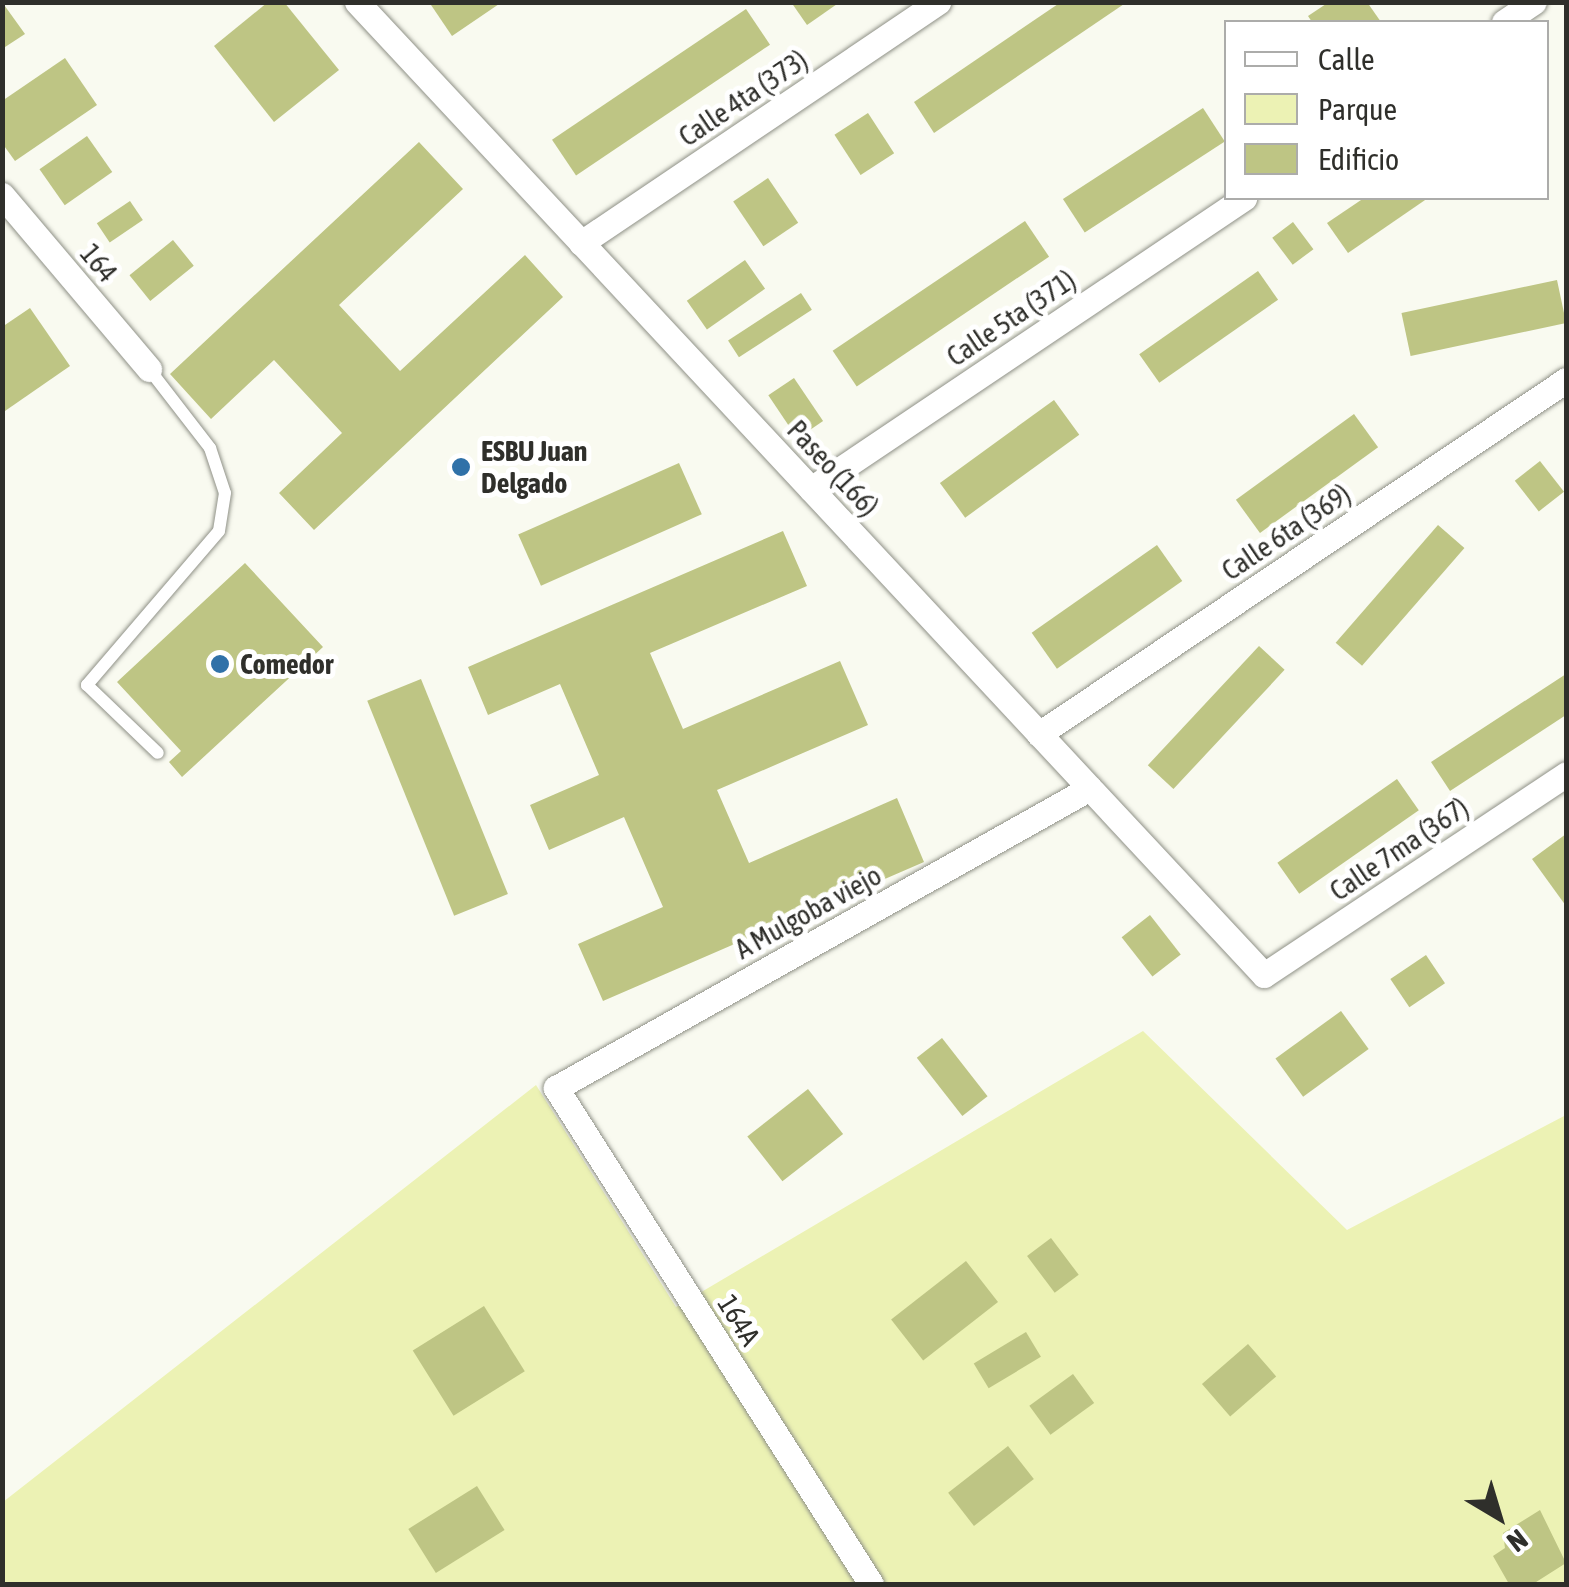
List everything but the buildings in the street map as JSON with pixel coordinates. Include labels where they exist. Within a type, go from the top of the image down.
[{"type":"street","name":"Paseo (166)","points":[[357,2],[1264,975]]},
{"type":"street","name":"Calle 4ta (373)","points":[[581,243],[938,2]]},
{"type":"street","points":[[1507,20],[1534,2]]},
{"type":"street","name":"164","points":[[2,195],[149,370]]},
{"type":"street","name":"Calle 5ta (371)","points":[[811,489],[1241,200]]},
{"type":"street","name":"Calle 6ta (369)","points":[[1039,734],[1566,380]]},
{"type":"street","name":"Calle 7ma (367)","points":[[1264,975],[1566,775]]},
{"type":"street","name":"A Mulgoba viejo","points":[[556,1088],[1090,788]]},
{"type":"street","name":"164A","points":[[556,1088],[871,1584]]},
{"type":"lane","points":[[149,370],[210,448],[225,493],[219,532],[88,685],[158,753]]},
{"type":"green space","points":[[1143,1031],[1347,1230],[1566,1115],[1566,1584],[3,1584],[3,1502],[536,1085],[676,1307]]},
{"type":"place","name":"ESBU Juan Delgado","points":[[461,467]]},
{"type":"place","name":"Comedor","points":[[220,664]]}]
